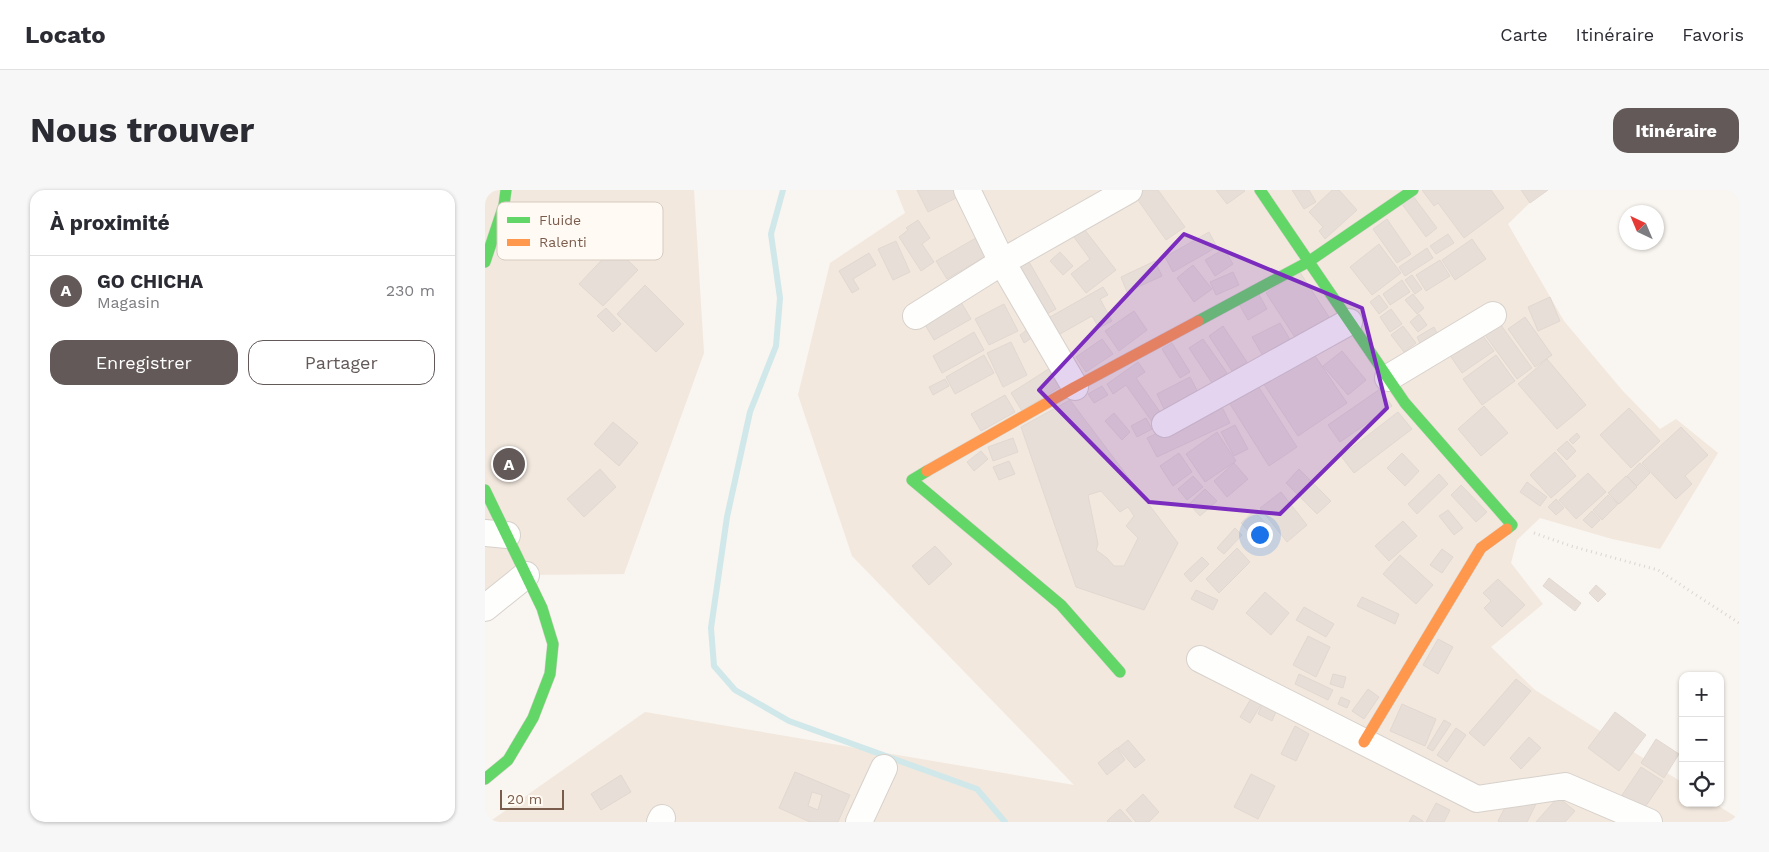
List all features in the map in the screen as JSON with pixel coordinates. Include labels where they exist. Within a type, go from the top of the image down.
[{"type":"street","points":[[967,190],[1002,262],[1075,387]]},
{"type":"street","points":[[916,316],[1002,262],[1129,190]]},
{"type":"street","points":[[1260,190],[1405,402],[1512,525],[1481,548],[1364,742]]},
{"type":"street","points":[[1121,672],[1061,604],[912,480],[1075,387],[1308,262],[1413,190]]},
{"type":"street","points":[[485,262],[497,225]]},
{"type":"street","points":[[1388,378],[1493,316]]},
{"type":"street","points":[[1165,424],[1349,322]]},
{"type":"street","points":[[485,490],[496,534],[526,575],[542,608],[553,644],[550,674],[533,718],[507,760],[485,779]]},
{"type":"street","points":[[485,608],[526,575]]},
{"type":"street","points":[[1200,659],[1477,799],[1565,786],[1649,822]]},
{"type":"street","points":[[859,822],[884,768]]},
{"type":"path","points":[[1512,525],[1571,546],[1658,570],[1739,624]]},
{"type":"highlighted area","points":[[1184,234],[1362,308],[1387,408],[1280,514],[1149,502],[1039,390]]},
{"type":"shaded area","points":[[485,190],[694,190],[704,353],[624,574],[526,575],[485,608]]},
{"type":"shaded area","points":[[896,190],[1543,190],[1508,224],[1564,321],[1622,390],[1660,429],[1676,419],[1718,453],[1660,549],[1612,539],[1540,518],[1517,540],[1511,563],[1543,604],[1491,647],[1535,690],[1679,780],[1679,807],[1720,807],[1739,819],[1739,822],[489,822],[645,712],[1074,785],[852,556],[798,395],[830,263],[905,213]]},
{"type":"building","points":[[917,190],[955,190],[958,197],[928,212]]},
{"type":"building","points":[[1137,190],[1158,190],[1185,227],[1166,240],[1133,193]]},
{"type":"building","points":[[1216,190],[1244,190],[1245,191],[1227,204]]},
{"type":"building","points":[[1292,190],[1309,190],[1316,202],[1304,209]]},
{"type":"building","points":[[1332,190],[1339,190],[1357,210],[1325,239],[1319,231],[1323,227],[1309,212]]},
{"type":"building","points":[[1422,190],[1491,190],[1504,208],[1464,238],[1438,203],[1434,206]]},
{"type":"building","points":[[1521,190],[1548,190],[1530,203]]},
{"type":"building","points":[[1413,196],[1437,228],[1426,237],[1402,204]]},
{"type":"building","points":[[1387,219],[1411,254],[1397,263],[1373,229]]},
{"type":"building","points":[[918,220],[930,238],[922,244],[934,262],[921,271],[899,237],[908,230],[906,228]]},
{"type":"building","points":[[1081,225],[1116,270],[1086,293],[1071,274],[1090,259],[1071,233]]},
{"type":"building","points":[[1209,232],[1217,247],[1173,272],[1165,257]]},
{"type":"building","points":[[1448,234],[1454,243],[1436,254],[1430,246]]},
{"type":"building","points":[[981,235],[991,253],[947,279],[936,261]]},
{"type":"building","points":[[1472,239],[1486,259],[1455,280],[1442,260]]},
{"type":"building","points":[[896,241],[910,272],[893,280],[878,249]]},
{"type":"building","points":[[1379,244],[1401,273],[1372,295],[1350,267]]},
{"type":"building","points":[[1427,248],[1433,258],[1405,276],[1399,267]]},
{"type":"building","points":[[1224,249],[1233,264],[1215,276],[1205,260]]},
{"type":"building","points":[[1060,252],[1073,266],[1063,275],[1050,261]]},
{"type":"building","points":[[869,253],[876,265],[853,279],[859,289],[852,293],[839,271]]},
{"type":"building","points":[[602,260],[628,260],[638,270],[603,306],[579,284]]},
{"type":"building","points":[[1028,260],[1056,309],[1043,316],[1016,267]]},
{"type":"building","points":[[1440,260],[1450,276],[1426,291],[1416,275]]},
{"type":"building","points":[[1155,261],[1162,276],[1127,292],[1121,277]]},
{"type":"building","points":[[1193,265],[1212,289],[1194,302],[1177,278]]},
{"type":"building","points":[[1299,271],[1329,317],[1296,339],[1266,293]]},
{"type":"building","points":[[1233,272],[1239,285],[1216,295],[1210,282]]},
{"type":"building","points":[[1412,275],[1422,289],[1415,294],[1405,280]]},
{"type":"building","points":[[1402,280],[1410,292],[1390,305],[1383,294]]},
{"type":"building","points":[[645,285],[684,324],[656,352],[617,314]]},
{"type":"building","points":[[1103,287],[1108,295],[1100,299],[1112,321],[1099,328],[1092,316],[1053,338],[1043,321]]},
{"type":"building","points":[[1258,293],[1267,309],[1248,320],[1239,304]]},
{"type":"building","points":[[1413,294],[1424,308],[1417,314],[1405,300]]},
{"type":"building","points":[[1379,295],[1388,307],[1379,314],[1370,302]]},
{"type":"building","points":[[958,297],[971,319],[934,340],[921,318]]},
{"type":"building","points":[[1550,297],[1560,321],[1538,331],[1528,307]]},
{"type":"building","points":[[1004,304],[1018,331],[989,345],[975,319]]},
{"type":"building","points":[[606,308],[621,324],[613,332],[597,316]]},
{"type":"building","points":[[1391,309],[1402,324],[1390,332],[1380,317]]},
{"type":"building","points":[[1134,311],[1147,330],[1119,351],[1105,331]]},
{"type":"building","points":[[1419,314],[1427,325],[1418,332],[1410,322]]},
{"type":"building","points":[[1525,317],[1552,355],[1535,367],[1508,329]]},
{"type":"building","points":[[1498,321],[1532,368],[1517,379],[1482,331]]},
{"type":"building","points":[[1280,323],[1291,341],[1263,356],[1252,337]]},
{"type":"building","points":[[1223,326],[1247,362],[1232,371],[1209,336]]},
{"type":"building","points":[[1403,326],[1416,343],[1404,352],[1391,335]]},
{"type":"building","points":[[1434,327],[1439,337],[1422,347],[1417,337]]},
{"type":"building","points":[[1028,329],[1033,337],[1024,343],[1020,335]]},
{"type":"building","points":[[1478,329],[1494,351],[1462,373],[1447,351]]},
{"type":"building","points":[[974,332],[984,350],[942,373],[933,356]]},
{"type":"building","points":[[1102,339],[1113,354],[1086,372],[1076,357]]},
{"type":"building","points":[[1203,339],[1227,373],[1212,383],[1189,348]]},
{"type":"building","points":[[1011,342],[1027,375],[1003,387],[987,353]]},
{"type":"building","points":[[1172,343],[1190,372],[1180,378],[1162,349]]},
{"type":"building","points":[[1309,347],[1347,403],[1298,436],[1261,380]]},
{"type":"building","points":[[1342,351],[1366,380],[1348,395],[1323,366]]},
{"type":"building","points":[[984,355],[994,373],[955,394],[946,377]]},
{"type":"building","points":[[1496,355],[1515,381],[1482,405],[1463,379]]},
{"type":"building","points":[[1547,359],[1586,405],[1557,429],[1518,384]]},
{"type":"building","points":[[1138,362],[1145,372],[1136,378],[1165,419],[1155,426],[1126,385],[1113,394],[1107,384]]},
{"type":"building","points":[[1050,368],[1061,386],[1022,411],[1011,393]]},
{"type":"building","points":[[1190,377],[1199,394],[1165,411],[1157,394]]},
{"type":"building","points":[[1253,378],[1297,447],[1269,466],[1225,396]]},
{"type":"building","points":[[945,379],[949,386],[933,395],[929,387]]},
{"type":"building","points":[[1102,386],[1108,395],[1094,403],[1088,394]]},
{"type":"building","points":[[1380,389],[1392,406],[1340,442],[1328,425]]},
{"type":"building","points":[[1005,395],[1015,412],[981,431],[971,414]]},
{"type":"building","points":[[1070,400],[1178,543],[1144,610],[1076,587],[1021,427]],"holes":[[[1101,491],[1120,512],[1128,507],[1134,516],[1126,526],[1138,538],[1124,566],[1114,566],[1096,550],[1098,544],[1088,495]]]},
{"type":"building","points":[[1220,403],[1230,423],[1157,457],[1147,438]]},
{"type":"building","points":[[1484,406],[1508,433],[1481,456],[1458,429]]},
{"type":"building","points":[[1629,408],[1660,441],[1631,468],[1600,435]]},
{"type":"building","points":[[1398,412],[1412,429],[1354,473],[1341,456]]},
{"type":"building","points":[[1114,413],[1130,432],[1122,440],[1105,421]]},
{"type":"building","points":[[1146,418],[1152,429],[1137,437],[1131,426]]},
{"type":"building","points":[[613,422],[638,443],[619,466],[594,444]]},
{"type":"building","points":[[1235,425],[1248,449],[1234,456],[1221,432]]},
{"type":"building","points":[[1681,427],[1708,455],[1685,476],[1692,484],[1676,499],[1642,463]]},
{"type":"building","points":[[1217,432],[1236,461],[1205,482],[1186,454]]},
{"type":"building","points":[[1577,433],[1580,437],[1573,444],[1569,440]]},
{"type":"building","points":[[1013,438],[1018,452],[993,461],[988,447]]},
{"type":"building","points":[[1567,441],[1576,451],[1567,460],[1557,450]]},
{"type":"building","points":[[981,451],[988,459],[974,471],[967,462]]},
{"type":"building","points":[[1555,452],[1576,476],[1551,498],[1530,475]]},
{"type":"building","points":[[1179,453],[1192,472],[1173,486],[1160,466]]},
{"type":"building","points":[[1402,453],[1419,471],[1405,486],[1387,468]]},
{"type":"building","points":[[1009,461],[1015,474],[999,480],[993,467]]},
{"type":"building","points":[[1234,463],[1248,479],[1227,497],[1214,481]]},
{"type":"building","points":[[1640,463],[1650,473],[1637,486],[1627,476]]},
{"type":"building","points":[[600,469],[616,487],[584,517],[567,499]]},
{"type":"building","points":[[1299,469],[1331,501],[1317,514],[1286,483]]},
{"type":"building","points":[[1588,473],[1606,492],[1576,519],[1559,500]]},
{"type":"building","points":[[1439,474],[1448,484],[1417,514],[1408,504]]},
{"type":"building","points":[[1193,476],[1203,487],[1187,500],[1178,489]]},
{"type":"building","points":[[1626,476],[1637,487],[1619,504],[1608,493]]},
{"type":"building","points":[[1527,482],[1547,497],[1540,506],[1520,492]]},
{"type":"building","points":[[1461,485],[1487,512],[1476,522],[1451,495]]},
{"type":"building","points":[[1205,489],[1217,501],[1200,516],[1189,504]]},
{"type":"building","points":[[1281,492],[1307,525],[1287,542],[1260,508]]},
{"type":"building","points":[[1608,495],[1618,504],[1602,520],[1593,510]]},
{"type":"building","points":[[1556,499],[1564,508],[1556,515],[1548,507]]},
{"type":"building","points":[[1448,510],[1463,528],[1454,535],[1439,516]]},
{"type":"building","points":[[1254,511],[1269,527],[1256,539],[1241,523]]},
{"type":"building","points":[[1592,511],[1600,520],[1592,528],[1583,520]]},
{"type":"building","points":[[1403,521],[1417,536],[1389,561],[1375,546]]},
{"type":"building","points":[[1235,528],[1242,535],[1224,554],[1217,548]]},
{"type":"building","points":[[935,546],[952,564],[929,585],[912,566]]},
{"type":"building","points":[[1237,548],[1250,562],[1219,593],[1206,579]]},
{"type":"building","points":[[1442,549],[1453,557],[1442,573],[1430,565]]},
{"type":"building","points":[[1400,555],[1433,585],[1416,604],[1383,574]]},
{"type":"building","points":[[1202,557],[1209,564],[1191,582],[1184,574]]},
{"type":"building","points":[[1549,578],[1581,603],[1575,611],[1543,586]]},
{"type":"building","points":[[1498,579],[1525,605],[1502,627],[1484,608],[1491,601],[1483,593]]},
{"type":"building","points":[[1596,585],[1606,594],[1598,602],[1589,593]]},
{"type":"building","points":[[1196,590],[1218,600],[1213,610],[1191,599]]},
{"type":"building","points":[[1265,592],[1289,613],[1271,635],[1246,613]]},
{"type":"building","points":[[1362,597],[1399,614],[1395,624],[1357,606]]},
{"type":"building","points":[[1304,607],[1334,624],[1326,637],[1296,620]]},
{"type":"building","points":[[1308,636],[1330,647],[1316,677],[1293,665]]},
{"type":"building","points":[[1438,639],[1453,647],[1438,674],[1423,665]]},
{"type":"building","points":[[1299,674],[1333,690],[1328,700],[1295,684]]},
{"type":"building","points":[[1333,674],[1346,677],[1343,688],[1330,684]]},
{"type":"building","points":[[1516,679],[1531,691],[1484,746],[1469,733]]},
{"type":"building","points":[[1368,689],[1379,697],[1364,719],[1352,711]]},
{"type":"building","points":[[1252,697],[1262,703],[1250,723],[1240,717]]},
{"type":"building","points":[[1341,697],[1350,701],[1347,708],[1338,704]]},
{"type":"building","points":[[1264,700],[1278,707],[1272,721],[1258,714]]},
{"type":"building","points":[[1402,704],[1436,719],[1425,746],[1390,731]]},
{"type":"building","points":[[1615,712],[1646,735],[1619,771],[1588,748]]},
{"type":"building","points":[[1444,720],[1451,724],[1433,751],[1427,748]]},
{"type":"building","points":[[1295,726],[1309,734],[1296,761],[1281,754]]},
{"type":"building","points":[[1456,728],[1466,735],[1447,762],[1437,755]]},
{"type":"building","points":[[1529,737],[1541,748],[1521,769],[1510,758]]},
{"type":"building","points":[[1656,739],[1679,754],[1664,778],[1641,763]]},
{"type":"building","points":[[1128,740],[1145,760],[1135,768],[1118,748]]},
{"type":"building","points":[[1117,748],[1125,760],[1107,775],[1098,763]]},
{"type":"building","points":[[1641,767],[1663,781],[1643,810],[1622,795]]},
{"type":"building","points":[[795,772],[850,795],[838,822],[810,822],[779,808]],"holes":[[[812,792],[822,795],[818,810],[808,806]]]},
{"type":"building","points":[[1251,774],[1275,786],[1258,819],[1234,807]]},
{"type":"building","points":[[621,775],[631,792],[601,810],[591,794]]},
{"type":"building","points":[[1515,788],[1538,800],[1527,822],[1499,822],[1498,821]]},
{"type":"building","points":[[1143,794],[1159,812],[1149,822],[1136,822],[1126,810]]},
{"type":"building","points":[[1558,797],[1575,811],[1565,822],[1536,822]]},
{"type":"building","points":[[1436,803],[1450,810],[1444,822],[1426,822]]},
{"type":"building","points":[[1120,809],[1132,822],[1107,821]]},
{"type":"building","points":[[1413,815],[1423,821],[1423,822],[1409,822]]},
{"type":"waterway","points":[[783,190],[771,234],[780,298],[776,346],[750,412],[727,517],[711,628],[714,666],[735,690],[789,721],[977,789],[1005,822]]},
{"type":"traffic: fast","points":[[504,202],[506,190]]},
{"type":"traffic: fast","points":[[1260,190],[1405,403],[1512,525],[1507,529]]},
{"type":"traffic: fast","points":[[1198,321],[1308,262],[1413,190]]},
{"type":"traffic: fast","points":[[485,262],[497,226]]},
{"type":"traffic: fast","points":[[927,471],[912,480],[1061,605],[1120,672]]},
{"type":"traffic: fast","points":[[485,490],[542,608],[553,644],[550,674],[533,718],[508,760],[485,779]]},
{"type":"traffic: slow","points":[[927,471],[1075,387],[1198,321]]},
{"type":"traffic: slow","points":[[1364,742],[1481,548],[1507,529]]},
{"type":"place","name":"GO CHICHA","points":[[509,464]]}]
